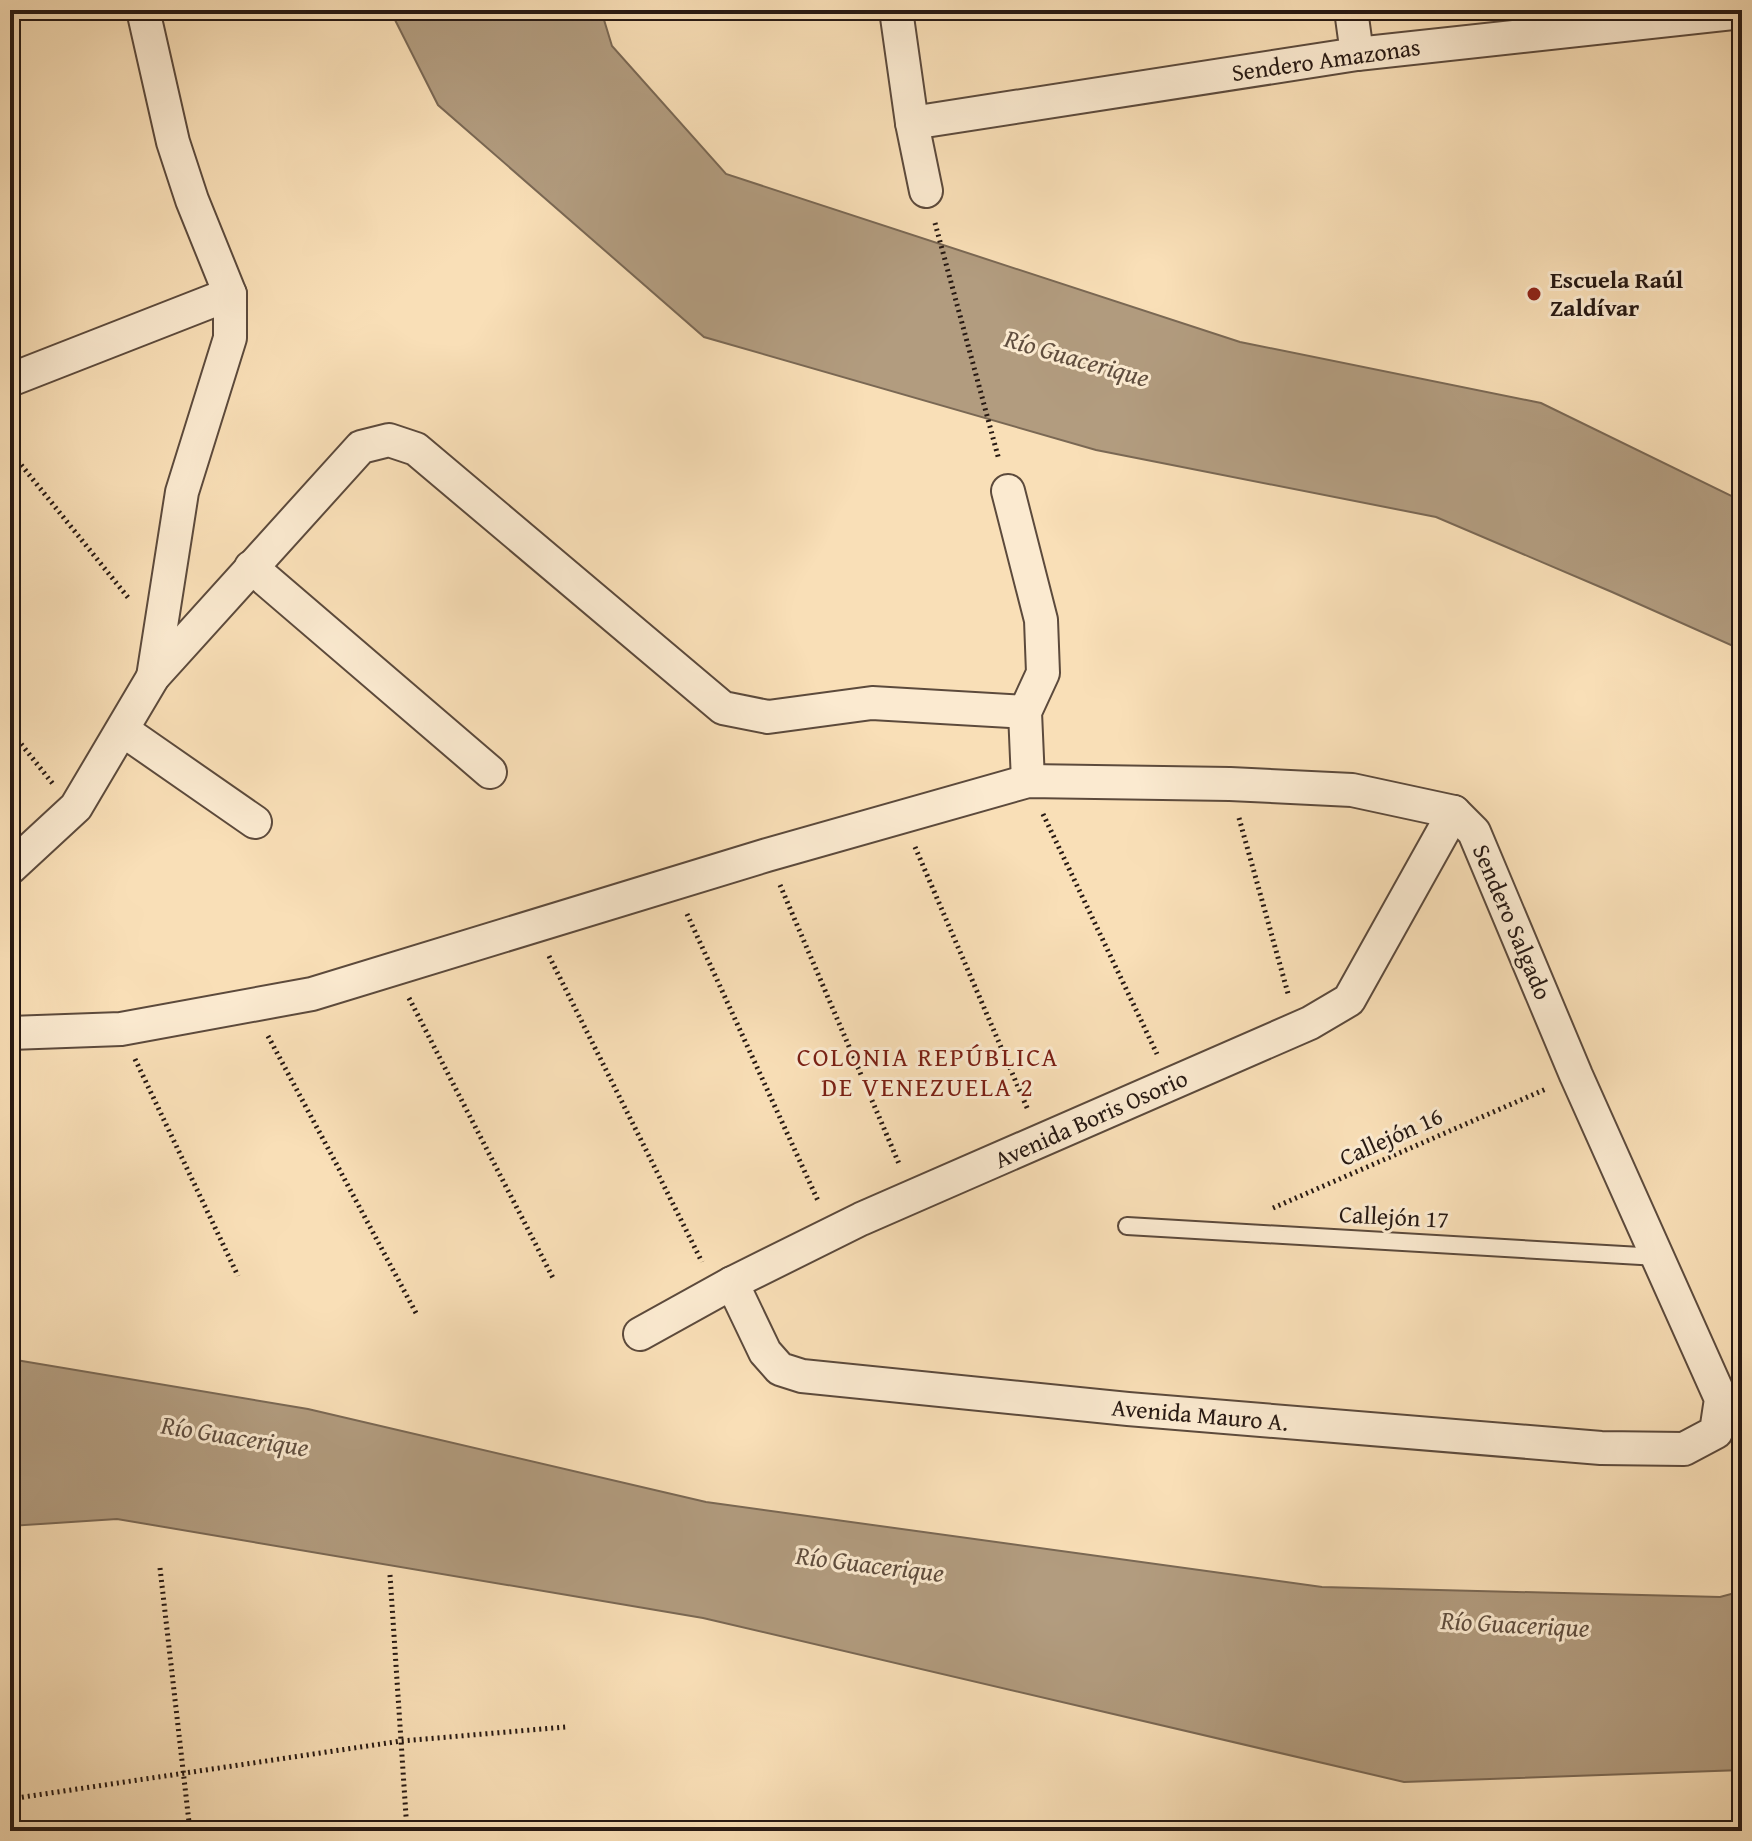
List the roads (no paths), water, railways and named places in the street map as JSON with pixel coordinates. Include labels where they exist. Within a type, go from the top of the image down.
[{"type":"street","points":[[143,10],[173,142],[192,200],[230,294],[230,338],[182,492],[153,677]]},
{"type":"street","points":[[896,10],[912,123],[926,191]]},
{"type":"street","points":[[1351,10],[1357,54]]},
{"type":"street","name":"Sendero Amazonas","points":[[912,123],[1357,54],[1742,12]]},
{"type":"street","points":[[10,380],[230,294]]},
{"type":"street","points":[[10,868],[74,810],[124,731],[153,677],[361,447],[389,440],[416,449],[723,708],[768,717],[872,703],[1025,712]]},
{"type":"street","points":[[1008,491],[1041,620],[1043,673],[1025,712],[1028,781]]},
{"type":"street","points":[[251,567],[490,772]]},
{"type":"street","points":[[124,731],[255,822]]},
{"type":"street","points":[[10,1033],[121,1029],[312,994],[767,855],[1028,781],[1230,784],[1352,790],[1454,812]]},
{"type":"street","name":"Avenida Boris Osorio","points":[[640,1334],[724,1287],[833,1233],[1298,1029],[1349,1000],[1454,812]]},
{"type":"street","name":"Sendero Salgado","points":[[1454,812],[1474,832],[1576,1075],[1721,1399],[1716,1432]]},
{"type":"street","name":"Avenida Mauro A.","points":[[724,1287],[765,1352],[780,1369],[802,1376],[1143,1410],[1601,1448],[1684,1449],[1716,1432]]},
{"type":"lane","name":"Callejón 17","points":[[1127,1226],[1658,1257]]},
{"type":"water","name":"Río Guacerique","points":[[390,10],[601,10],[612,46],[726,174],[1240,342],[1541,403],[1742,501],[1742,650],[1436,517],[1096,450],[704,337],[438,105]]},
{"type":"water","name":"Río Guacerique","points":[[10,1359],[308,1409],[706,1502],[1322,1587],[1720,1597],[1742,1591],[1742,1770],[1404,1782],[703,1618],[117,1519],[10,1526]]},
{"type":"place","name":"Escuela Raúl Zaldívar","points":[[1534,294]]},
{"type":"district","name":"COLONIA REPÚBLICA DE VENEZUELA 2","points":[[928,1072]]}]
